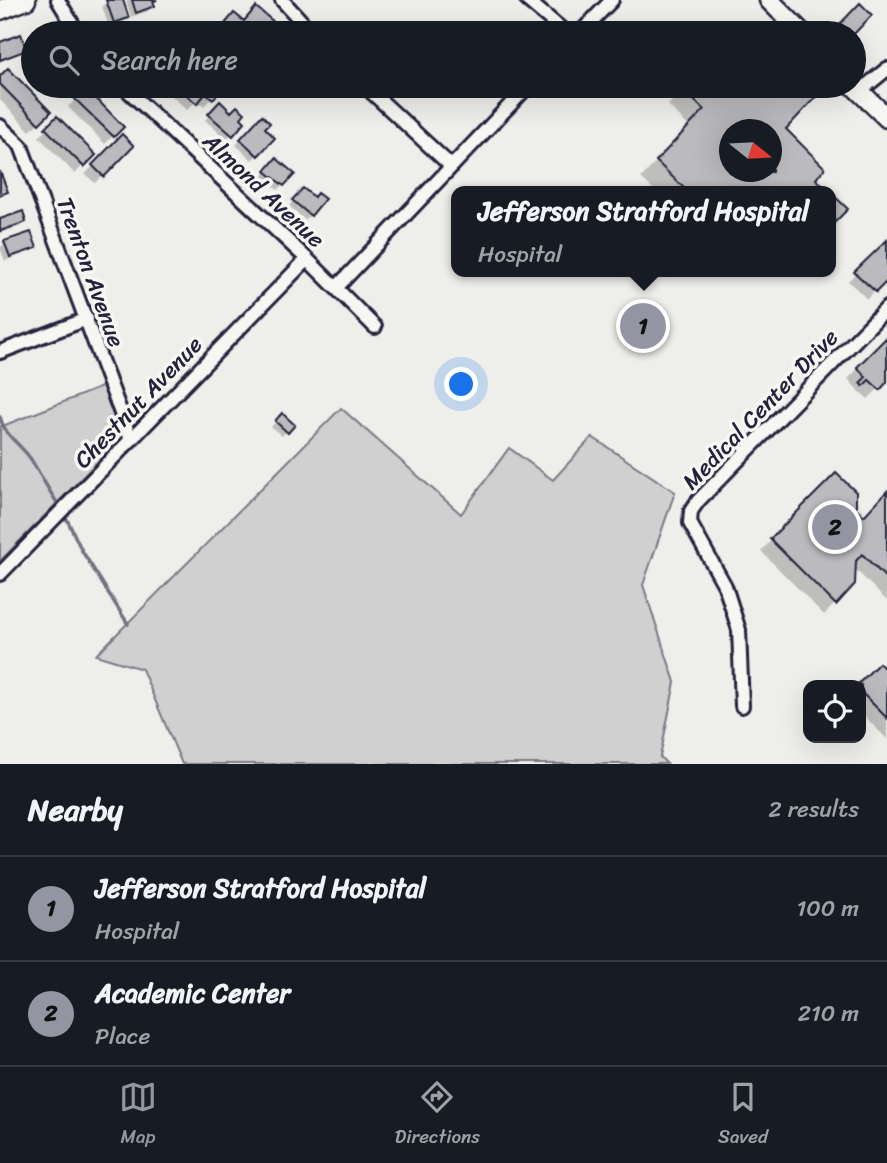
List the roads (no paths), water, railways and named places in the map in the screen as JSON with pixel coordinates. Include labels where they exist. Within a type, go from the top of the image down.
[{"type":"main road","points":[[0,10],[26,0]]},
{"type":"main road","points":[[769,0],[790,21]]},
{"type":"main road","points":[[866,97],[887,118]]},
{"type":"street","points":[[58,0],[71,21]]},
{"type":"street","points":[[282,0],[301,21]]},
{"type":"street","points":[[527,0],[552,21]]},
{"type":"street","points":[[592,21],[612,0]]},
{"type":"street","points":[[866,82],[887,69]]},
{"type":"street","name":"Almond Avenue","points":[[136,98],[307,259],[375,327]]},
{"type":"street","points":[[378,98],[450,165]]},
{"type":"street","points":[[336,288],[516,98]]},
{"type":"street","name":"Trenton Avenue","points":[[0,126],[21,146],[131,440]]},
{"type":"street","name":"Chestnut Avenue","points":[[0,574],[307,259]]},
{"type":"street","name":"Medical Center Drive","points":[[742,706],[739,630],[725,586],[712,559],[692,530],[691,511],[887,308]]},
{"type":"street","points":[[0,352],[87,319]]},
{"type":"waterway","points":[[0,417],[5,429],[30,458],[60,507]]},
{"type":"waterway","points":[[64,513],[82,551],[128,624]]},
{"type":"place","name":"Jefferson Stratford Hospital","points":[[643,326]]},
{"type":"place","name":"Academic Center","points":[[835,527]]}]
